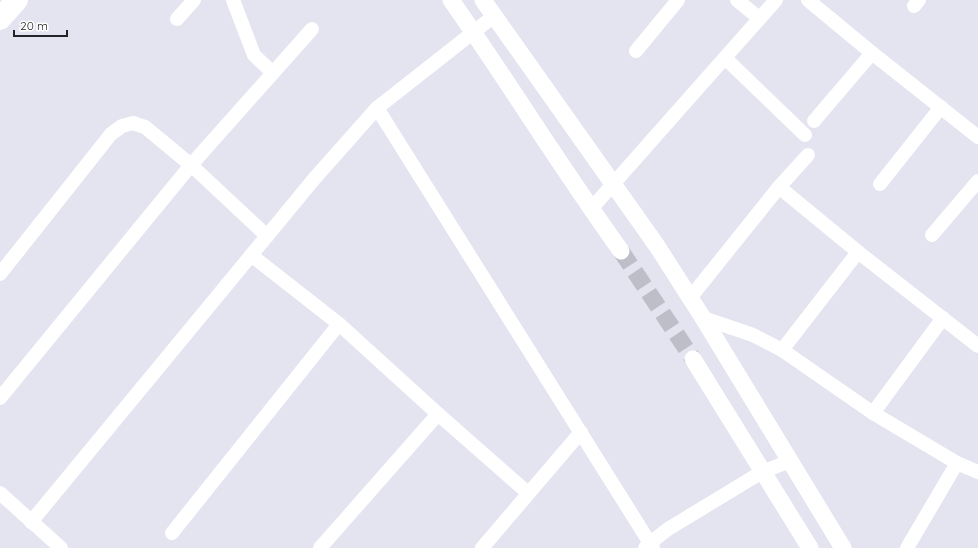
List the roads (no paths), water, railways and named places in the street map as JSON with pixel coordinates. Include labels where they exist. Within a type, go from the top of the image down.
[{"type":"highway","points":[[0,19],[17,0]]},
{"type":"street","points":[[177,19],[194,0]]},
{"type":"street","points":[[233,0],[254,55],[273,73]]},
{"type":"street","points":[[451,0],[591,209],[621,250]]},
{"type":"street","points":[[483,0],[657,246],[703,318],[843,548]]},
{"type":"street","points":[[636,51],[678,0]]},
{"type":"street","points":[[737,0],[759,18]]},
{"type":"street","points":[[591,209],[776,0]]},
{"type":"street","points":[[808,0],[978,137]]},
{"type":"street","points":[[31,522],[314,179],[377,108],[494,16]]},
{"type":"street","points":[[0,398],[190,165],[312,29]]},
{"type":"street","points":[[814,121],[872,53]]},
{"type":"street","points":[[725,58],[805,135]]},
{"type":"street","points":[[880,184],[941,107]]},
{"type":"street","points":[[377,108],[581,432],[649,546],[668,529],[762,472],[790,461]]},
{"type":"street","points":[[0,274],[111,134],[122,126],[133,123],[145,127],[190,165],[267,236]]},
{"type":"street","points":[[690,298],[779,187],[808,155]]},
{"type":"street","points":[[932,235],[978,181]]},
{"type":"street","points":[[779,187],[858,252],[978,346]]},
{"type":"street","points":[[782,350],[858,252]]},
{"type":"street","points":[[252,254],[339,324],[528,493]]},
{"type":"street","points":[[703,318],[753,335],[782,350],[873,413],[957,462],[978,472]]},
{"type":"street","points":[[873,413],[943,318]]},
{"type":"street","points":[[172,533],[339,324]]},
{"type":"street","points":[[693,359],[810,548]]},
{"type":"street","points":[[320,548],[438,414]]},
{"type":"street","points":[[482,548],[581,432]]},
{"type":"street","points":[[907,548],[957,462]]},
{"type":"street","points":[[0,493],[61,548]]},
{"type":"tunnel","points":[[621,251],[693,359]]}]
